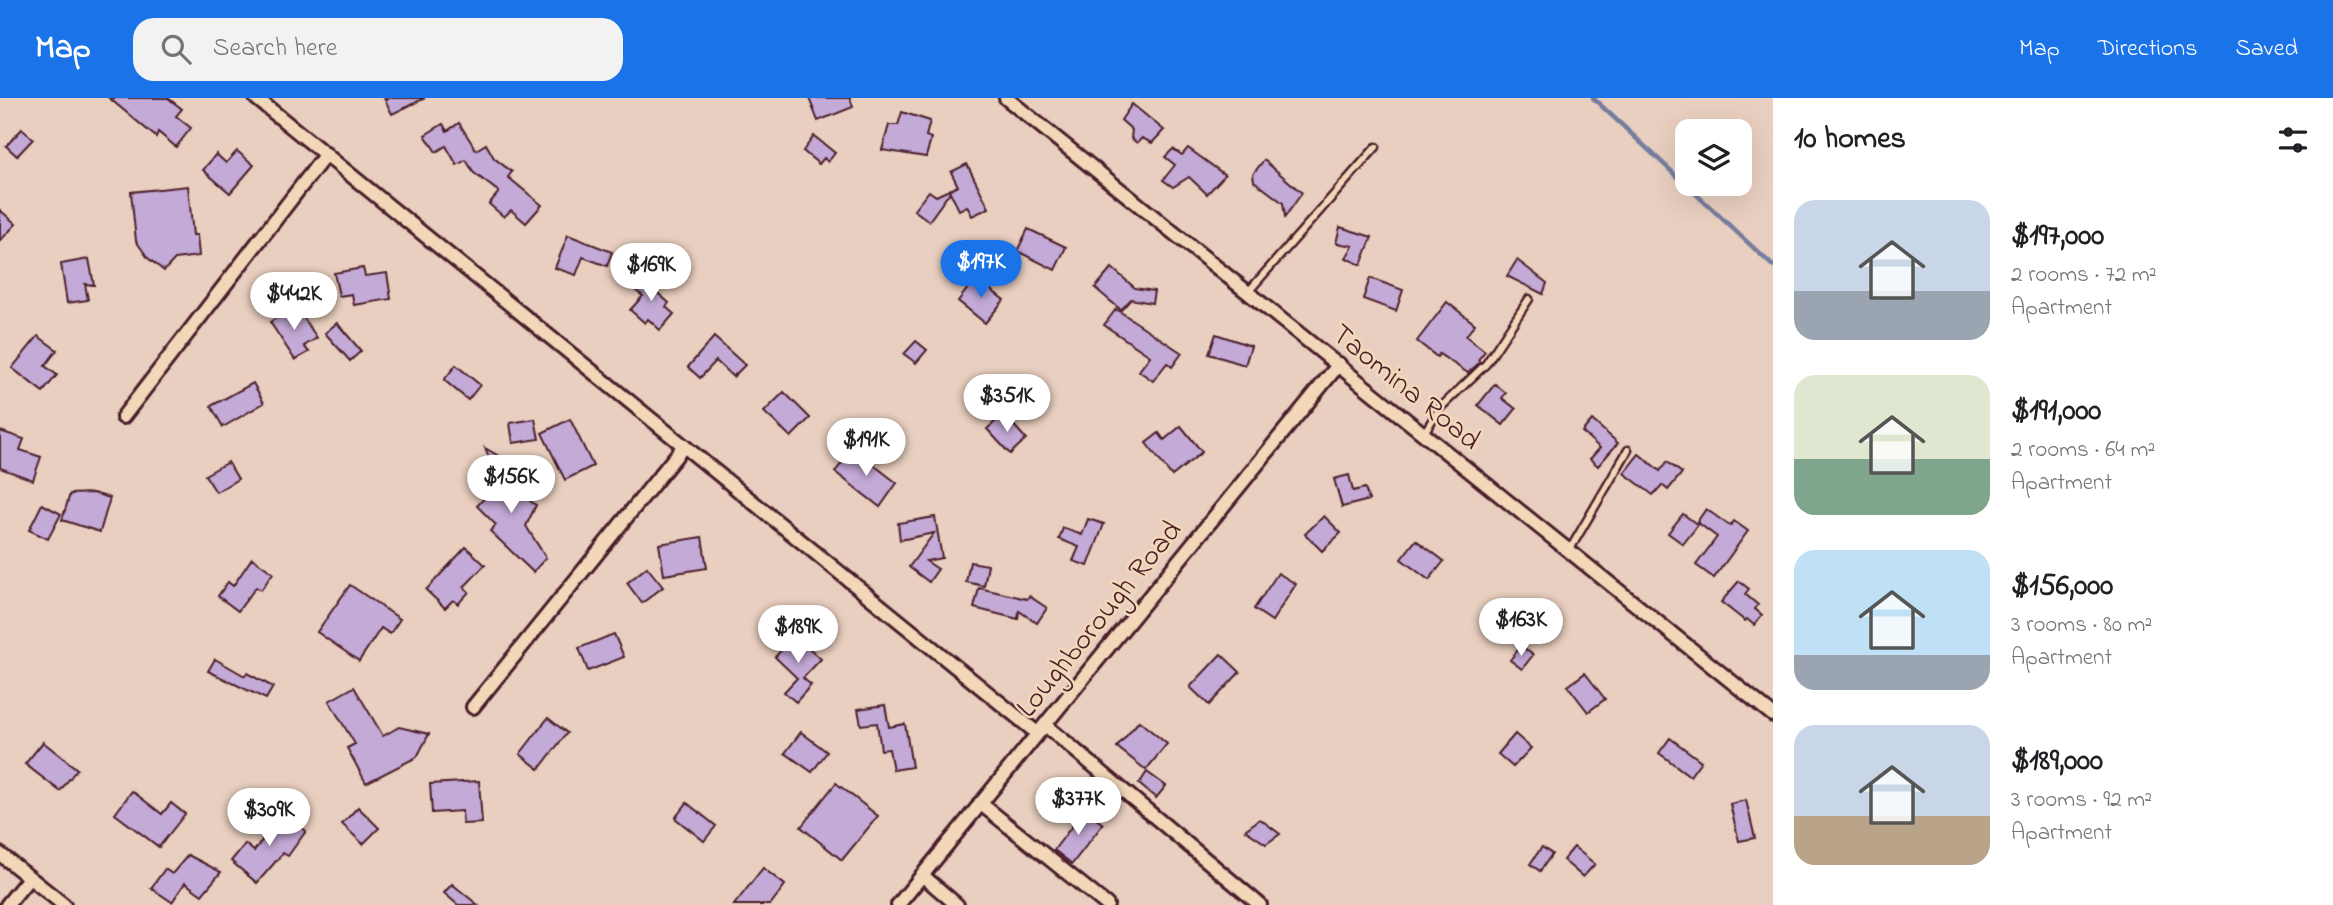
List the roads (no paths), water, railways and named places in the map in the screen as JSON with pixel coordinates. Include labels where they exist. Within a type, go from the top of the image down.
[{"type":"street","points":[[256,98],[684,446],[1260,905]]},
{"type":"street","name":"Taomina Road","points":[[1006,98],[1773,715]]},
{"type":"street","points":[[123,417],[326,154]]},
{"type":"street","name":"Loughborough Road","points":[[898,905],[1339,364]]},
{"type":"street","points":[[473,707],[684,446]]},
{"type":"street","points":[[981,803],[1107,905]]},
{"type":"street","points":[[0,854],[64,905]]},
{"type":"street","points":[[922,874],[957,905]]},
{"type":"street","points":[[7,905],[29,878]]},
{"type":"lane","points":[[1248,292],[1376,147]]},
{"type":"lane","points":[[1424,433],[1440,408],[1486,364],[1529,299]]},
{"type":"lane","points":[[1569,551],[1628,450]]},
{"type":"waterway","points":[[1593,98],[1773,266]]}]
